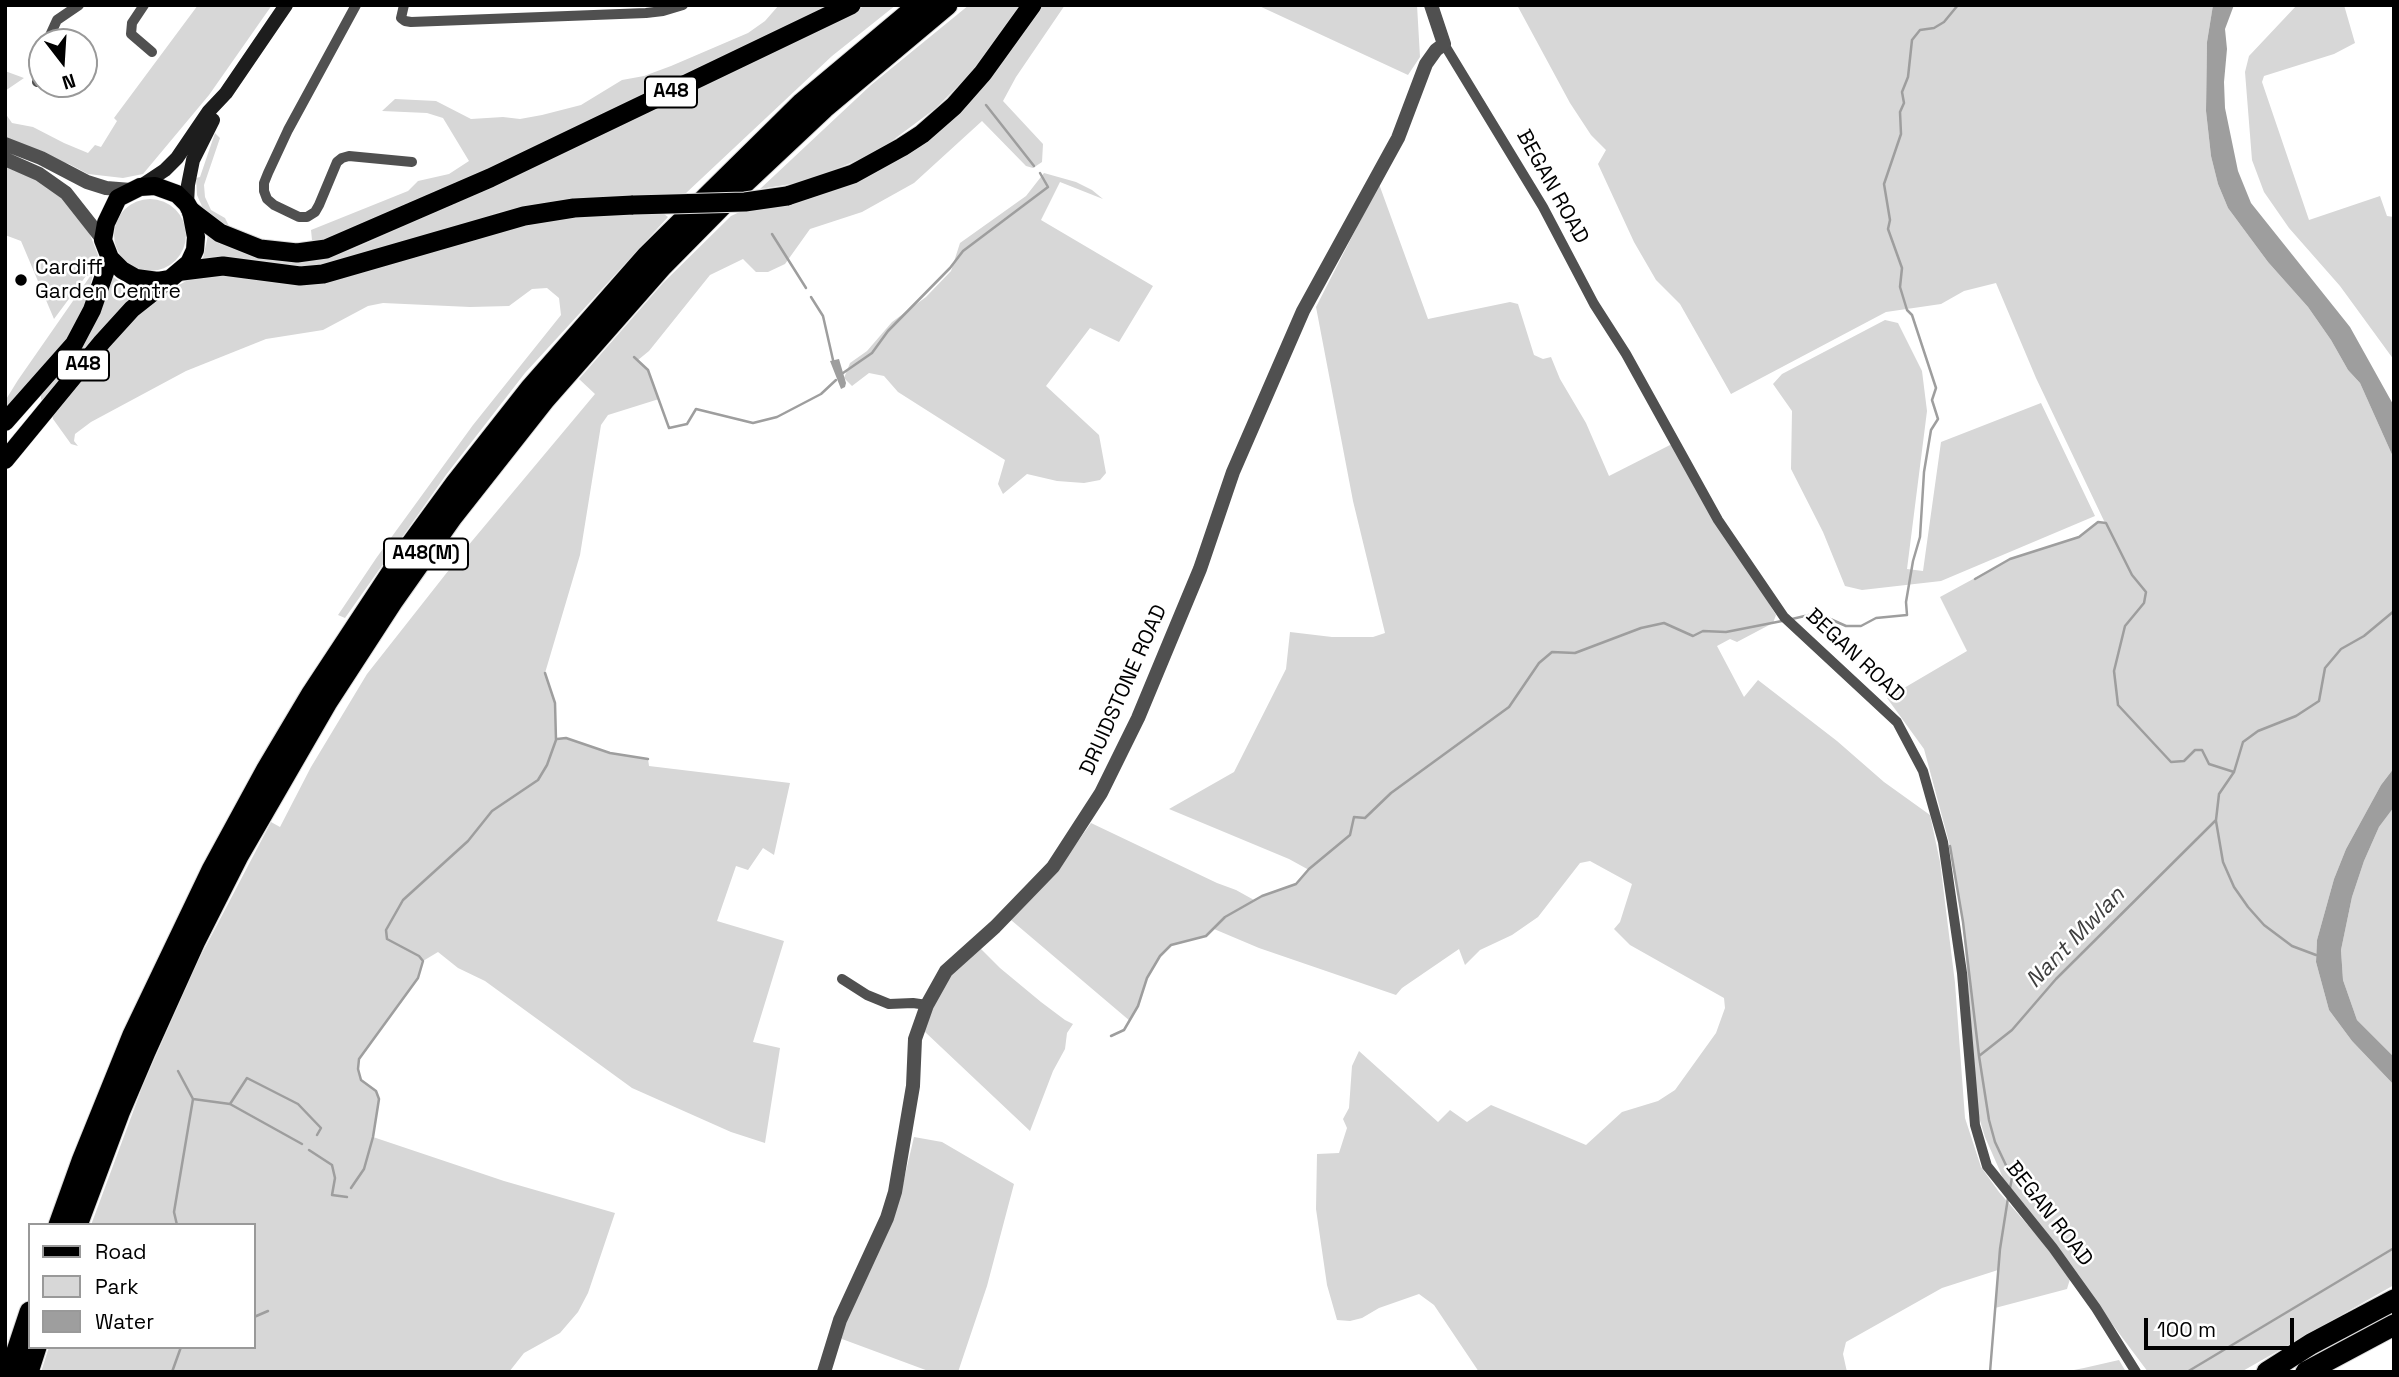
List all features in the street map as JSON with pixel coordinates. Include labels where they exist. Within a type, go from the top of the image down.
[{"type":"highway","name":"A48","points":[[189,208],[207,225],[230,238],[260,249],[297,253],[326,249],[489,178],[851,5]]},
{"type":"highway","name":"A48(M)","points":[[60,1223],[133,1035],[200,893],[260,780],[304,706],[402,557],[530,389],[647,256],[802,103],[919,5]]},
{"type":"highway","name":"A48(M)","points":[[78,1223],[145,1052],[195,941],[238,856],[327,702],[432,545],[481,478],[545,399],[663,266],[742,185],[824,108],[947,5]]},
{"type":"highway","points":[[176,275],[223,266],[300,276],[323,274],[524,216],[574,208],[745,202],[787,196],[853,174],[922,134],[954,106],[984,73],[1032,5]]},
{"type":"highway","points":[[2267,1372],[2311,1344],[2394,1300]]},
{"type":"highway","points":[[10,1372],[28,1318]]},
{"type":"highway","points":[[2306,1372],[2394,1325]]},
{"type":"highway","points":[[29,1372],[35,1349]]},
{"type":"main road","points":[[226,93],[209,111],[172,163],[136,189],[118,198],[113,205],[103,240],[110,258],[122,270],[136,278],[158,281],[176,275],[193,257],[196,237],[189,208],[188,185],[193,160],[226,93],[286,5]]},
{"type":"main road","points":[[136,189],[165,188],[177,194],[189,208]]},
{"type":"main road","name":"A48","points":[[5,422],[74,344],[92,310],[110,258]]},
{"type":"main road","name":"A48","points":[[5,460],[132,309],[176,275]]},
{"type":"street","points":[[53,28],[57,20],[79,5]]},
{"type":"street","points":[[144,5],[132,23],[131,34],[152,52]]},
{"type":"street","points":[[356,5],[311,85],[268,173],[264,183],[267,199],[299,218],[307,217],[315,212],[337,162],[342,158],[349,156],[412,162]]},
{"type":"street","points":[[404,5],[401,18],[411,22],[646,13],[683,5]]},
{"type":"street","points":[[1431,5],[1434,21],[1444,44]]},
{"type":"street","name":"DRUIDSTONE ROAD","points":[[824,1372],[840,1320],[887,1218],[895,1192],[914,1081],[915,1039],[927,1006],[946,971],[995,927],[1053,867],[1101,793],[1146,697],[1200,569],[1233,472],[1303,311],[1398,138],[1426,64],[1444,44]]},
{"type":"street","name":"BEGAN ROAD","points":[[1444,44],[1544,207],[1594,304],[1647,389],[1718,520],[1784,617],[1897,722],[1923,771],[1943,842],[1962,972],[1975,1125],[1987,1166],[2053,1248],[2096,1308],[2136,1372]]},
{"type":"street","points":[[5,144],[41,158],[90,183],[115,190],[136,189]]},
{"type":"street","points":[[5,159],[39,174],[66,193],[103,240]]},
{"type":"street","points":[[842,979],[867,995],[889,1004],[912,1003],[927,1006]]},
{"type":"green space","points":[[198,5],[272,5],[209,95],[143,174],[123,178],[88,174],[5,139],[5,113],[12,123],[33,127],[88,153],[95,145],[101,147],[117,121],[114,118]]},
{"type":"green space","points":[[779,5],[831,5],[614,112],[328,242],[312,240],[311,230],[408,191],[418,181],[449,174],[469,161],[443,118],[427,113],[382,111],[395,99],[436,101],[471,119],[520,119],[542,115],[581,105],[622,80],[644,76],[671,66],[748,33],[765,21]]},
{"type":"green space","points":[[866,5],[896,5],[832,56],[685,194],[500,212],[326,267],[291,268],[224,256],[203,258],[208,235],[322,257],[348,251],[500,184],[817,32]]},
{"type":"green space","points":[[969,5],[1020,5],[973,71],[936,108],[881,149],[853,162],[819,176],[760,189],[871,85]]},
{"type":"green space","points":[[1041,5],[1065,5],[1016,77],[1003,101],[1043,144],[1042,162],[1033,168],[1026,166],[982,121],[914,183],[862,212],[810,229],[785,264],[768,272],[756,272],[743,259],[710,275],[649,351],[638,360],[648,370],[659,399],[608,415],[601,425],[580,555],[545,673],[555,703],[556,739],[566,738],[610,753],[648,759],[649,766],[790,783],[774,855],[763,848],[748,870],[736,866],[717,921],[784,941],[753,1042],[780,1048],[765,1143],[731,1132],[632,1088],[485,981],[458,968],[438,952],[423,961],[418,978],[360,1059],[358,1069],[361,1080],[376,1091],[379,1099],[373,1137],[504,1181],[615,1213],[588,1293],[578,1312],[560,1333],[524,1353],[509,1372],[41,1372],[48,1349],[256,1349],[256,1223],[92,1223],[143,1085],[197,963],[271,822],[280,827],[311,767],[367,674],[467,547],[595,394],[579,379],[663,283],[731,216],[906,154]]},
{"type":"green space","points":[[1257,5],[1417,5],[1420,57],[1408,75]]},
{"type":"green space","points":[[1517,5],[2213,5],[2207,42],[2206,111],[2211,156],[2218,184],[2228,208],[2268,262],[2308,307],[2348,370],[2360,383],[2394,459],[2394,768],[2381,785],[2346,849],[2334,879],[2317,940],[2316,962],[2329,1010],[2352,1041],[2394,1085],[2394,1285],[2241,1372],[2148,1372],[2003,1178],[1978,1114],[1963,922],[1950,846],[1924,749],[1887,698],[1967,651],[1940,597],[2010,559],[2079,537],[2098,522],[2105,523],[2036,378],[1996,283],[1964,291],[1941,304],[1886,312],[1731,394],[1680,304],[1656,280],[1634,242],[1598,164],[1606,150],[1591,135],[1570,103]]},
{"type":"green space","points":[[2297,5],[2344,5],[2355,43],[2334,54],[2264,76],[2262,82],[2309,220],[2380,196],[2387,216],[2394,217],[2394,360],[2340,286],[2289,228],[2264,192],[2252,160],[2245,72],[2249,56]]},
{"type":"green space","points":[[5,71],[24,78],[5,91]]},
{"type":"green space","points":[[215,133],[220,138],[204,185],[205,197],[211,210],[225,218],[229,226],[243,237],[204,211],[197,195],[196,178],[200,177]]},
{"type":"green space","points":[[5,164],[38,178],[65,197],[89,232],[98,255],[86,302],[70,335],[53,360],[5,409],[5,401],[18,380],[91,275],[86,276],[54,319],[21,241],[5,235]]},
{"type":"green space","points":[[1044,173],[1076,182],[1103,199],[1060,182],[1041,220],[1153,286],[1119,342],[1090,328],[1046,386],[1099,435],[1106,473],[1100,480],[1084,483],[1057,481],[1027,474],[1003,494],[998,484],[1005,460],[898,392],[884,376],[869,373],[852,386],[844,378],[850,363],[867,351],[892,322],[926,297],[951,271],[960,243],[1026,196]]},
{"type":"green space","points":[[1379,184],[1428,319],[1510,302],[1518,304],[1534,355],[1543,359],[1551,357],[1560,379],[1586,423],[1609,476],[1672,444],[1776,615],[1773,623],[1737,642],[1730,639],[1717,646],[1744,697],[1758,680],[1837,741],[1884,782],[1930,815],[1940,862],[1955,983],[1965,1118],[1981,1167],[2070,1279],[2067,1289],[1995,1308],[1998,1270],[1942,1288],[1846,1342],[1843,1354],[1847,1372],[1479,1372],[1434,1305],[1419,1294],[1379,1308],[1362,1318],[1337,1320],[1327,1285],[1316,1209],[1317,1154],[1339,1153],[1347,1128],[1343,1119],[1349,1108],[1352,1066],[1359,1051],[1438,1122],[1450,1110],[1467,1122],[1491,1105],[1586,1145],[1622,1112],[1658,1101],[1675,1090],[1716,1033],[1725,1008],[1724,998],[1630,945],[1614,929],[1620,922],[1632,884],[1590,861],[1580,863],[1538,917],[1512,935],[1480,950],[1465,965],[1459,949],[1402,988],[1396,995],[1259,948],[1214,929],[1206,936],[1171,945],[1160,956],[1147,978],[1130,1021],[1011,920],[1061,865],[1091,823],[1254,900],[1296,884],[1309,870],[1169,809],[1234,772],[1286,669],[1290,632],[1332,637],[1373,637],[1385,633],[1353,501],[1316,307]]},
{"type":"green space","points":[[157,199],[176,209],[184,221],[184,249],[176,261],[164,269],[143,271],[124,261],[116,249],[114,228],[124,209],[136,201]]},
{"type":"green space","points":[[664,214],[668,217],[525,373],[446,475],[345,618],[338,615],[377,557],[473,425],[561,315],[559,298],[547,288],[532,289],[509,306],[383,303],[368,306],[323,330],[266,339],[186,371],[91,422],[75,434],[74,441],[78,446],[71,444],[53,419],[52,411],[121,328],[173,288],[190,279],[213,274],[290,281],[537,223],[587,216]]},
{"type":"green space","points":[[112,276],[126,286],[146,290],[44,403],[41,391],[93,325],[105,300]]},
{"type":"green space","points":[[1885,320],[1898,323],[1922,371],[1927,411],[1907,569],[1923,571],[1941,442],[2041,403],[2095,516],[1941,581],[1862,590],[1845,586],[1823,532],[1791,469],[1792,411],[1773,384],[1782,374]]},
{"type":"green space","points":[[2394,807],[2394,1057],[2357,1020],[2343,980],[2341,950],[2352,897],[2364,861],[2379,827]]},
{"type":"green space","points":[[980,948],[1041,1002],[1073,1024],[1067,1033],[1065,1049],[1053,1071],[1030,1131],[924,1031],[931,1007],[949,975]]},
{"type":"green space","points":[[914,1137],[942,1142],[1014,1184],[987,1286],[958,1372],[931,1372],[842,1339],[843,1323],[902,1188]]},
{"type":"green space","points":[[2119,1360],[2126,1372],[2064,1372],[2084,1368]]},
{"type":"water","points":[[2213,5],[2234,5],[2225,29],[2227,49],[2224,82],[2225,108],[2238,171],[2251,203],[2350,327],[2394,406],[2394,459],[2360,383],[2348,370],[2308,307],[2268,262],[2228,208],[2218,184],[2211,156],[2206,111],[2207,42]]},
{"type":"water","points":[[839,359],[846,383],[841,389],[830,361]]},
{"type":"water","points":[[2394,768],[2394,807],[2379,827],[2364,861],[2352,897],[2341,950],[2343,980],[2357,1020],[2394,1057],[2394,1085],[2352,1041],[2329,1010],[2316,962],[2317,940],[2334,879],[2346,849],[2381,785]]},
{"type":"waterway","points":[[1792,619],[1809,615],[1828,618],[1846,626],[1861,626],[1876,618],[1907,615],[1906,602],[1920,537],[1924,472],[1931,430],[1938,419],[1932,400],[1936,388],[1900,287],[1902,268],[1888,229],[1890,220],[1884,184],[1901,134],[1900,112],[1904,103],[1902,92],[1908,77],[1912,40],[1920,30],[1934,28],[1944,22],[1958,5]]},
{"type":"waterway","points":[[986,105],[1034,166]]},
{"type":"waterway","points":[[843,373],[872,353],[888,331],[950,268],[963,251],[1048,187],[1040,173]]},
{"type":"waterway","points":[[772,234],[806,288]]},
{"type":"waterway","points":[[811,297],[823,316],[833,360]]},
{"type":"waterway","points":[[634,357],[648,370],[669,428],[687,424],[696,409],[753,423],[777,417],[821,394],[836,380]]},
{"type":"waterway","points":[[1975,579],[2010,559],[2079,537],[2098,522],[2106,523],[2132,575],[2146,592],[2144,603],[2125,626],[2114,671],[2118,705],[2171,762],[2184,761],[2195,750],[2202,750],[2209,764],[2234,772]]},
{"type":"waterway","name":"Nant Mwlan","points":[[2010,1188],[2012,1178],[1995,1142],[1989,1120],[1979,1056],[2012,1030],[2056,979],[2216,820],[2219,794],[2234,772],[2243,742],[2258,731],[2296,716],[2319,701],[2325,668],[2341,649],[2364,636],[2394,611]]},
{"type":"waterway","points":[[1111,1036],[1124,1030],[1138,1006],[1147,978],[1160,956],[1171,945],[1206,936],[1225,917],[1262,896],[1296,884],[1309,869],[1350,835],[1354,817],[1365,818],[1391,793],[1509,707],[1539,663],[1552,652],[1575,653],[1641,628],[1664,623],[1693,636],[1703,631],[1726,632],[1782,621]]},
{"type":"waterway","points":[[351,1188],[364,1169],[379,1099],[376,1091],[361,1080],[359,1059],[418,978],[423,961],[419,956],[387,939],[386,930],[403,900],[468,841],[492,811],[538,780],[556,740],[555,703],[545,673]]},
{"type":"waterway","points":[[557,739],[566,738],[610,753],[648,759]]},
{"type":"waterway","points":[[2216,821],[2223,862],[2234,887],[2248,907],[2264,925],[2292,946],[2316,955]]},
{"type":"waterway","points":[[1950,846],[1963,922],[1979,1056]]},
{"type":"waterway","points":[[177,1223],[174,1212],[193,1099],[178,1071]]},
{"type":"waterway","points":[[230,1104],[247,1078],[298,1104],[321,1128],[317,1135]]},
{"type":"waterway","points":[[193,1099],[230,1104],[302,1144]]},
{"type":"waterway","points":[[309,1150],[332,1165],[335,1178],[332,1195],[347,1197]]},
{"type":"waterway","name":"Nant Mwlan","points":[[1990,1372],[2000,1249],[2008,1198]]},
{"type":"waterway","points":[[2187,1372],[2394,1248]]},
{"type":"waterway","points":[[256,1316],[268,1311]]},
{"type":"waterway","points":[[172,1372],[180,1349]]},
{"type":"place","name":"Cardiff Garden Centre","points":[[21,280]]}]
